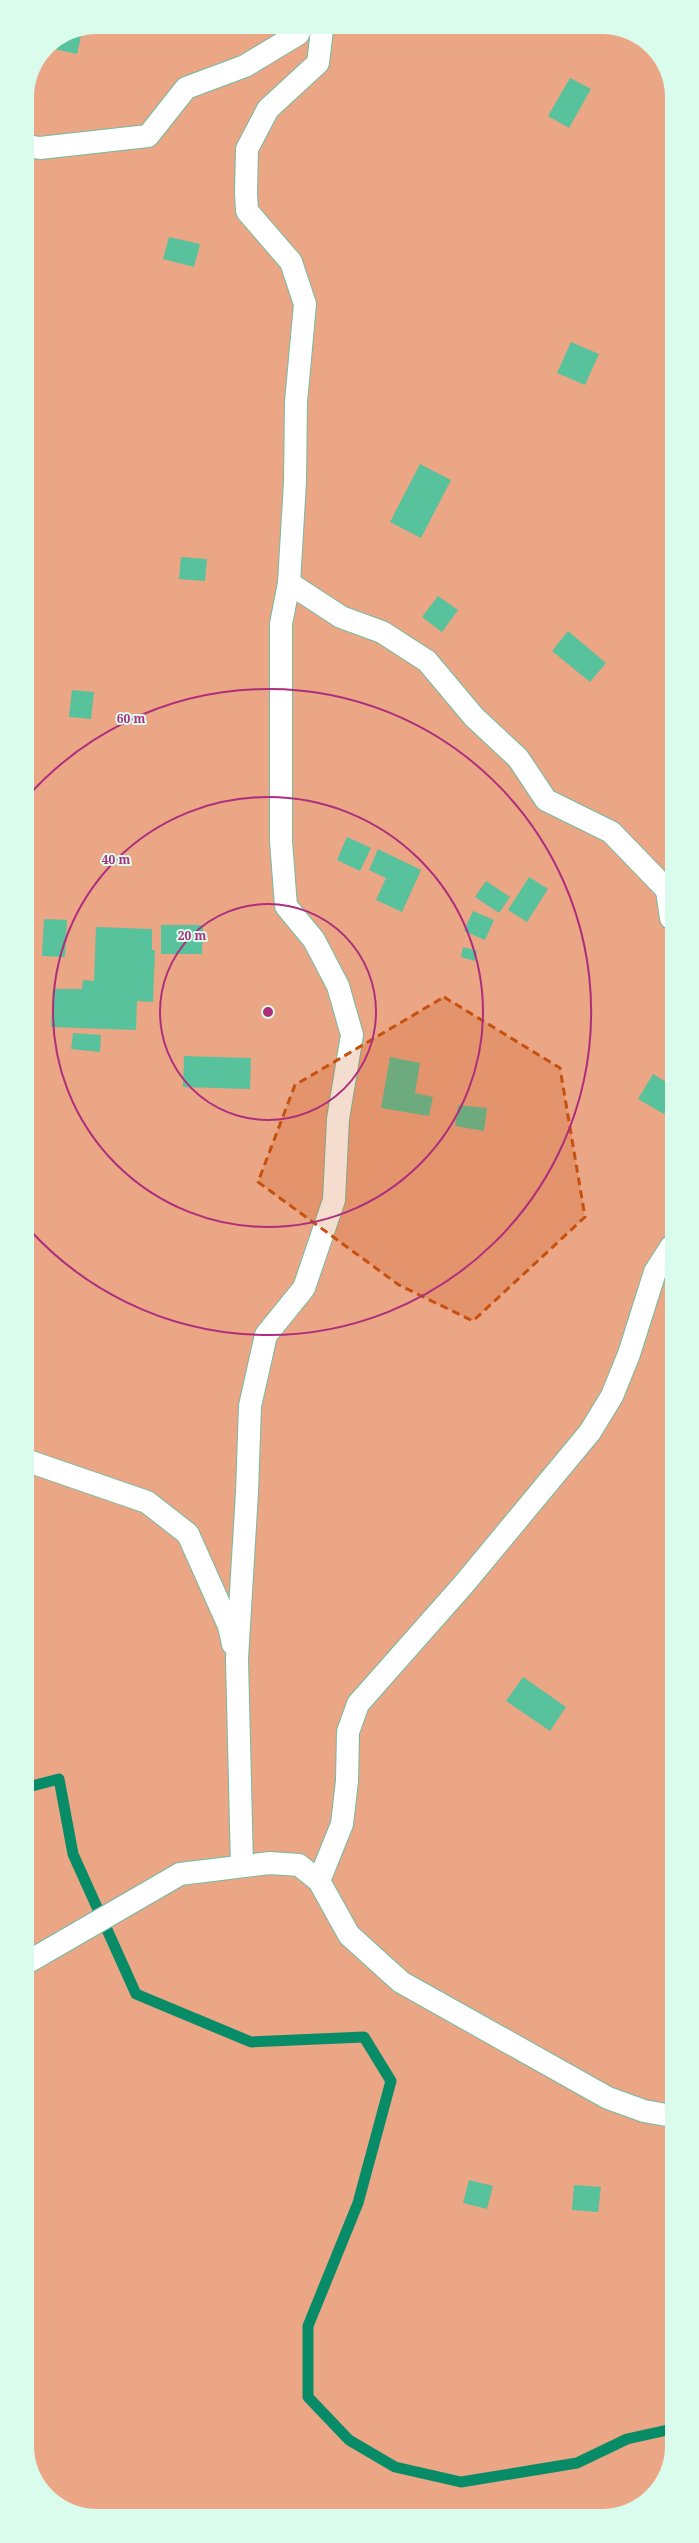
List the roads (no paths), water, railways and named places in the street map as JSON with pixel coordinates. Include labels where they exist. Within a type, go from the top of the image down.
[{"type":"street","points":[[34,147],[40,148],[148,136],[186,88],[245,66],[298,34]]},
{"type":"street","points":[[242,1866],[237,1659],[250,1406],[266,1335],[304,1288],[334,1200],[338,1119],[352,1035],[338,986],[318,946],[286,906],[281,841],[281,624],[289,582],[295,482],[296,402],[305,304],[291,262],[247,211],[247,149],[268,109],[318,63],[322,34]]},
{"type":"street","points":[[289,582],[341,617],[382,632],[427,661],[474,717],[518,758],[546,800],[611,832],[665,888]]},
{"type":"street","points":[[319,1881],[342,1824],[347,1781],[348,1732],[358,1704],[464,1584],[590,1432],[612,1396],[629,1354],[655,1272],[665,1256]]},
{"type":"street","points":[[34,1463],[147,1502],[188,1534],[229,1626],[237,1659]]},
{"type":"street","points":[[34,1959],[180,1874],[270,1863],[299,1865],[319,1881],[349,1935],[401,1982],[608,2098],[644,2111],[665,2115]]},
{"type":"waterway","points":[[34,1785],[59,1779],[73,1854],[136,1994],[251,2042],[364,2037],[391,2081],[358,2203],[308,2326],[308,2397],[349,2440],[395,2467],[461,2482],[577,2463],[627,2439],[665,2431]]}]
